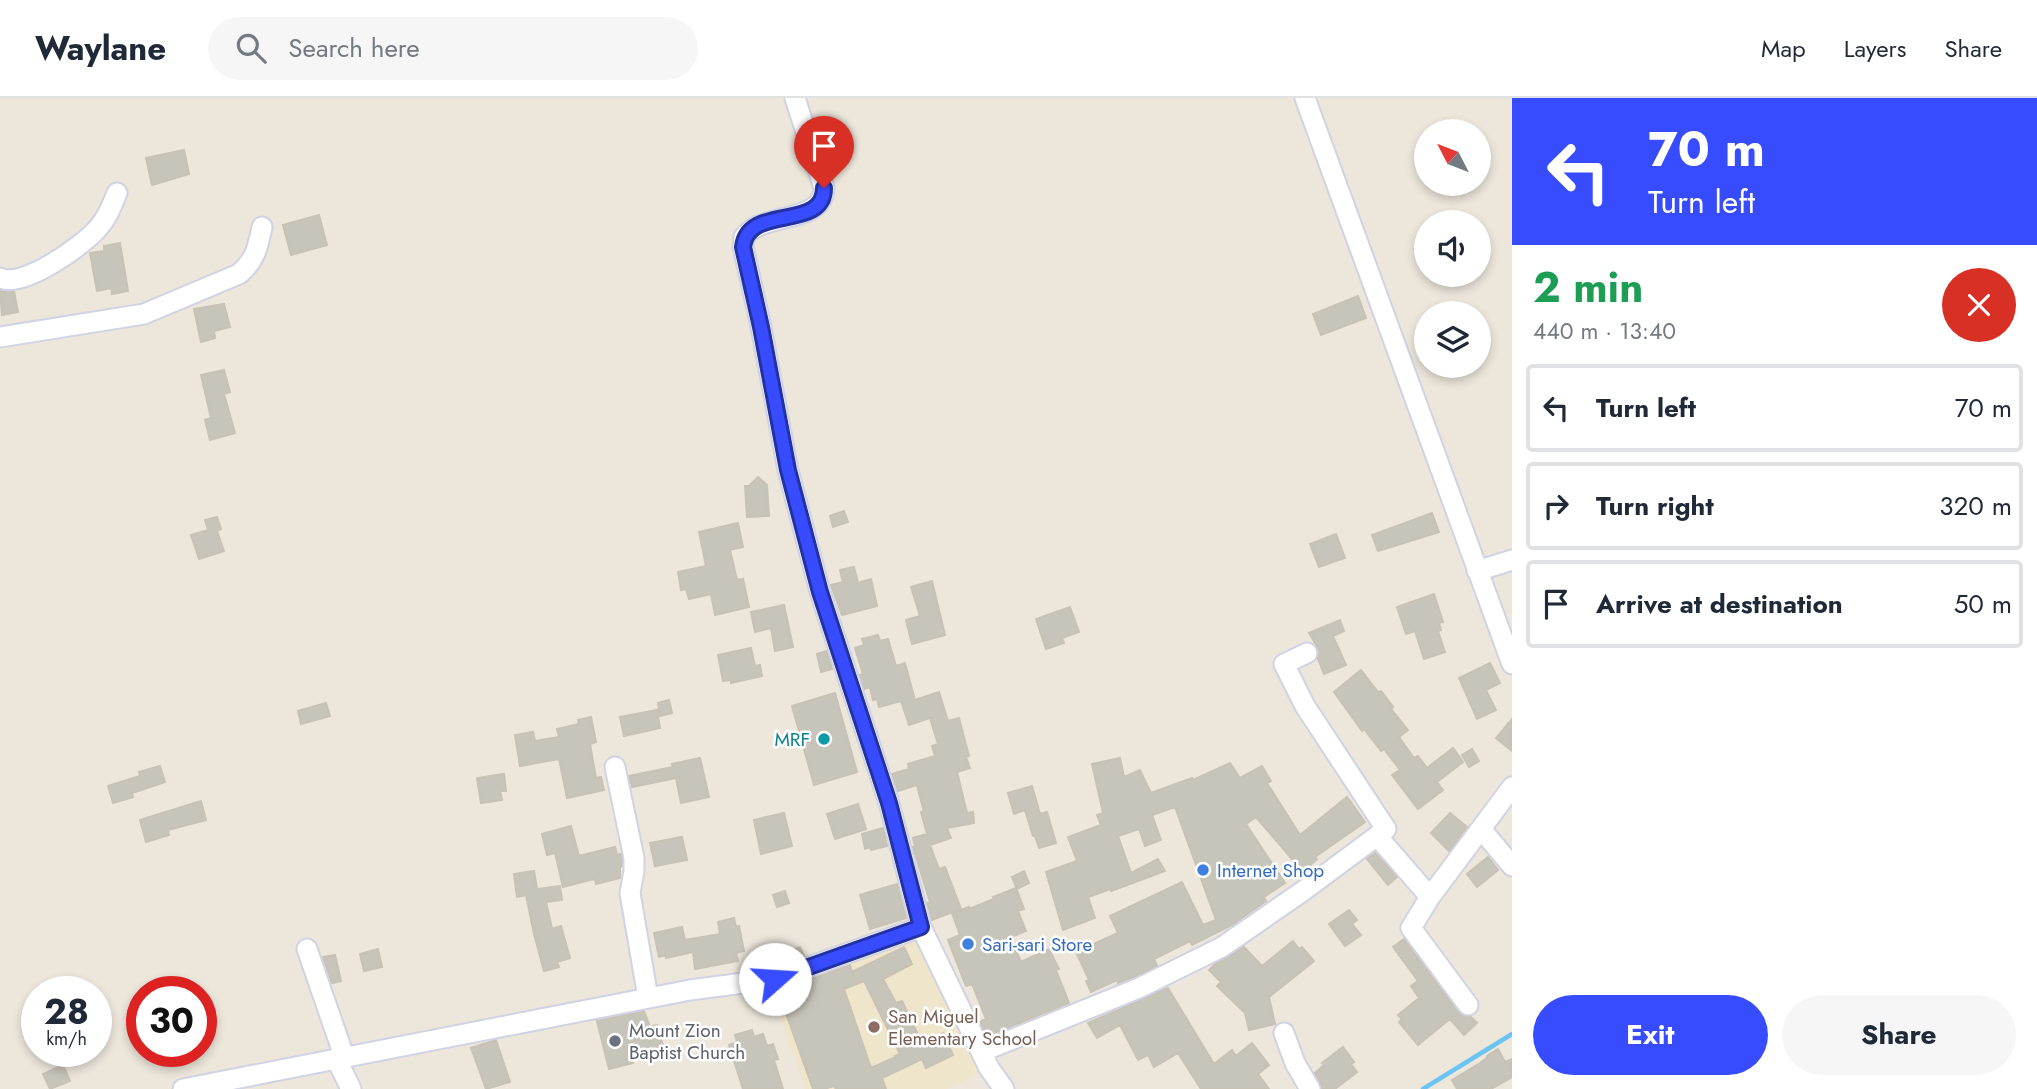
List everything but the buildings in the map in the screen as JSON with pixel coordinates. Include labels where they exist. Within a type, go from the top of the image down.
[{"type":"street","points":[[796,98],[824,194],[813,210],[758,225],[744,237],[743,247],[788,470],[820,592],[889,803],[921,927],[989,1068],[1004,1089]]},
{"type":"street","points":[[1305,98],[1512,664]]},
{"type":"street","points":[[0,278],[9,281],[33,275],[49,266],[98,229],[117,193]]},
{"type":"street","points":[[0,337],[144,314],[239,274],[250,265],[256,254],[262,228]]},
{"type":"street","points":[[1478,572],[1512,560]]},
{"type":"street","points":[[981,1052],[1139,988],[1222,947],[1386,829],[1305,706],[1284,664],[1307,653]]},
{"type":"street","points":[[615,767],[634,858],[630,893],[648,998]]},
{"type":"street","points":[[1468,1005],[1411,928],[1430,897],[1512,787]]},
{"type":"street","points":[[1481,829],[1512,866]]},
{"type":"street","points":[[1377,836],[1430,897]]},
{"type":"street","points":[[183,1089],[690,990],[775,979],[921,927]]},
{"type":"street","points":[[307,948],[351,1089]]},
{"type":"street","points":[[1284,1033],[1295,1063],[1310,1089]]},
{"type":"shaded area","name":"San Miguel Elementary School","points":[[918,932],[985,1070],[946,1089],[806,1089],[768,985]]},
{"type":"waterway","points":[[1423,1089],[1512,1034]]},
{"type":"place","name":"MRF","points":[[824,739]]},
{"type":"place","name":"Internet Shop","points":[[1203,870]]},
{"type":"place","name":"Sari-sari Store","points":[[968,944]]},
{"type":"place","name":"San Miguel Elementary School","points":[[874,1027]]},
{"type":"place","name":"Mount Zion Baptist Church","points":[[615,1041]]},
{"type":"route","points":[[775,979],[921,927],[889,803],[820,592],[788,470],[743,247],[744,237],[758,225],[813,210],[820,203],[824,188]]}]
